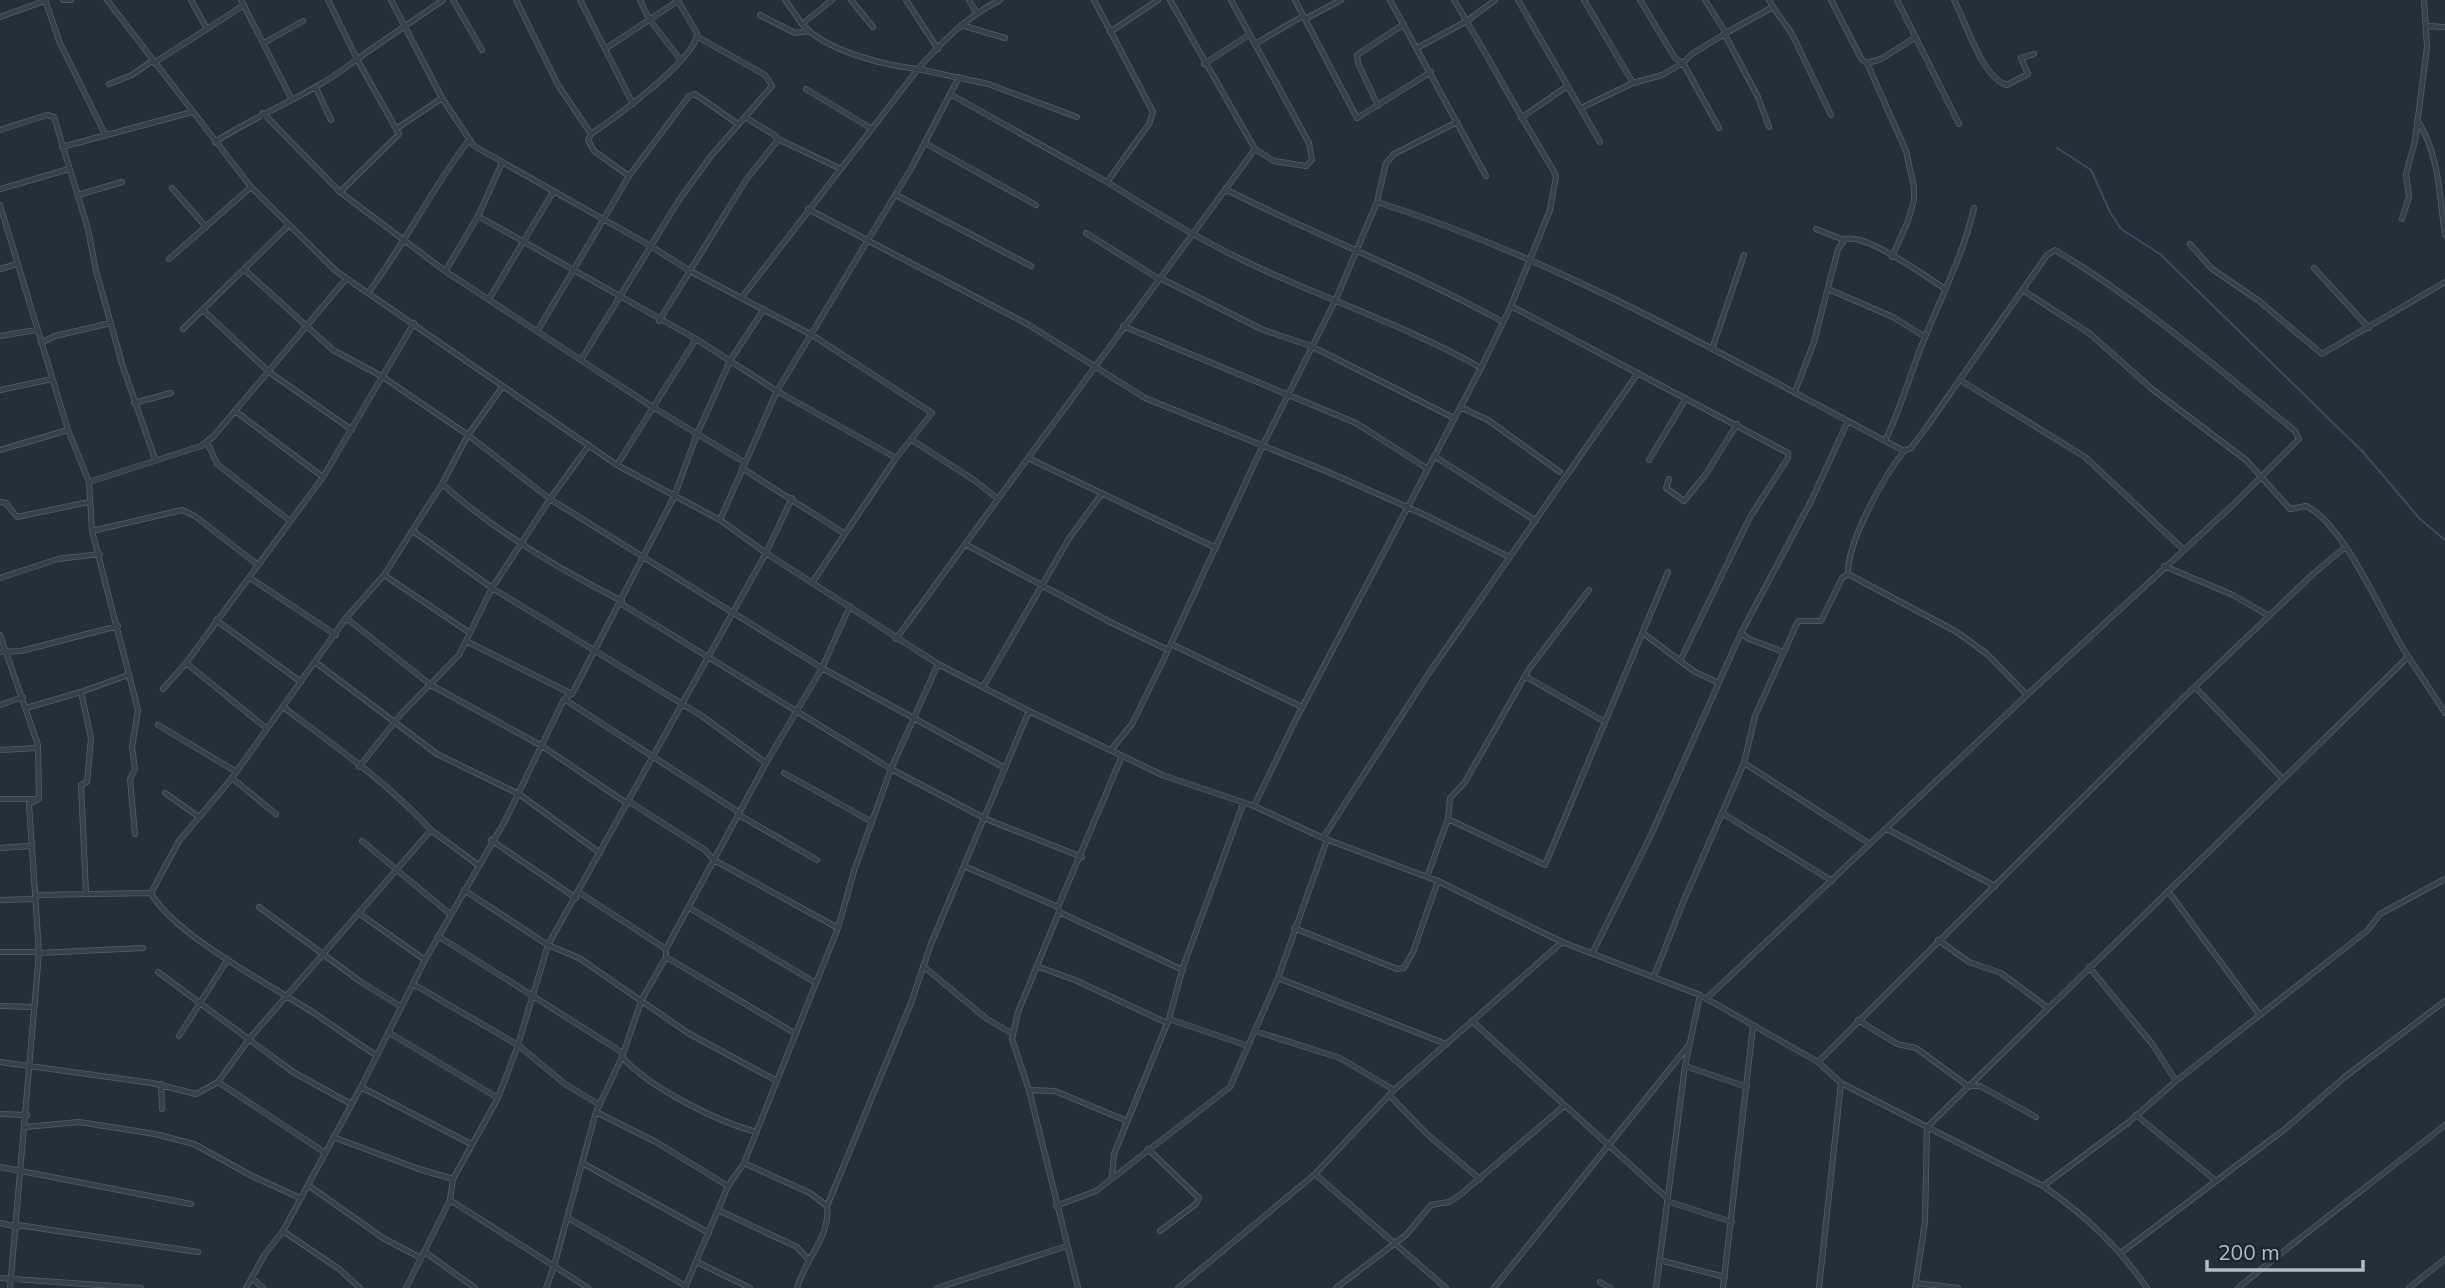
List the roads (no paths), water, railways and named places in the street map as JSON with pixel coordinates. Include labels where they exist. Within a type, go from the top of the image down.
[{"type":"street","points":[[0,18],[46,0],[60,43],[104,134]]},
{"type":"street","points":[[63,0],[71,0]]},
{"type":"street","points":[[107,0],[251,187],[288,226],[346,279],[414,323],[617,465],[720,520],[896,639],[1029,711],[1177,782],[1254,806],[1325,839],[1438,881],[1562,942],[1700,995],[1818,1062],[1841,1083],[2043,1186],[2074,1207],[2122,1252],[2147,1288]]},
{"type":"street","points":[[191,0],[207,29]]},
{"type":"street","points":[[328,0],[396,129],[397,139],[357,173],[340,192]]},
{"type":"street","points":[[391,0],[442,98],[470,140],[502,163],[649,245],[690,271],[812,335],[932,413],[896,458],[812,583]]},
{"type":"street","points":[[215,142],[291,98],[316,88],[443,0]]},
{"type":"street","points":[[453,0],[482,50]]},
{"type":"street","points":[[516,0],[558,85],[591,135]]},
{"type":"street","points":[[580,0],[633,104]]},
{"type":"street","points":[[640,0],[649,19],[680,59]]},
{"type":"street","points":[[785,0],[808,31],[821,40],[870,59],[959,77],[1017,94],[1076,117]]},
{"type":"street","points":[[802,24],[832,0]]},
{"type":"street","points":[[851,0],[873,27]]},
{"type":"street","points":[[906,0],[938,49]]},
{"type":"street","points":[[969,0],[976,12]]},
{"type":"street","points":[[742,298],[918,69],[960,24],[1000,0]]},
{"type":"street","points":[[1094,0],[1153,111],[1149,124],[1107,182]]},
{"type":"street","points":[[1110,32],[1158,0]]},
{"type":"street","points":[[1170,0],[1204,64],[1255,149],[1274,161],[1306,166],[1312,160],[1309,143],[1231,0]]},
{"type":"street","points":[[1295,0],[1352,114],[1357,117],[1363,116],[1431,72]]},
{"type":"street","points":[[1255,44],[1341,0]]},
{"type":"street","points":[[1390,0],[1486,176]]},
{"type":"street","points":[[1254,806],[1302,707],[1482,368],[1511,306],[1527,261],[1550,210],[1556,176],[1454,0]]},
{"type":"street","points":[[1417,48],[1467,21],[1495,0]]},
{"type":"street","points":[[1518,0],[1566,88],[1600,142]]},
{"type":"street","points":[[1584,0],[1633,83]]},
{"type":"street","points":[[1640,0],[1675,58],[1683,63],[1718,128]]},
{"type":"street","points":[[1705,0],[1758,97],[1769,127]]},
{"type":"street","points":[[1769,0],[1792,34],[1831,115]]},
{"type":"street","points":[[1831,0],[1862,60],[1867,63],[1906,151],[1914,200],[1892,257]]},
{"type":"street","points":[[1897,0],[1959,124]]},
{"type":"street","points":[[1954,0],[1986,68],[2000,83],[2007,85],[2028,74],[2021,58],[2034,54]]},
{"type":"street","points":[[2402,219],[2409,197],[2406,177],[2427,47],[2424,0]]},
{"type":"street","points":[[581,360],[649,245],[711,156],[772,82],[698,37],[679,1],[605,49]]},
{"type":"street","points":[[109,84],[132,75],[207,29],[243,3],[291,98]]},
{"type":"street","points":[[1581,108],[1633,83],[1662,75],[1683,63],[1692,54],[1773,7]]},
{"type":"street","points":[[760,15],[795,33],[808,31]]},
{"type":"street","points":[[264,43],[303,21]]},
{"type":"street","points":[[960,24],[1005,38]]},
{"type":"street","points":[[1378,106],[1358,64],[1357,55],[1404,24]]},
{"type":"street","points":[[2426,26],[2445,27]]},
{"type":"street","points":[[1204,64],[1249,35]]},
{"type":"street","points":[[629,176],[589,146],[591,135],[652,90],[698,37]]},
{"type":"street","points":[[1867,63],[1881,59],[1916,37]]},
{"type":"street","points":[[720,520],[778,391],[925,143],[959,77]]},
{"type":"street","points":[[316,88],[331,120]]},
{"type":"street","points":[[1521,118],[1566,88]]},
{"type":"street","points":[[806,89],[872,129]]},
{"type":"street","points":[[538,330],[629,176],[692,94],[738,124]]},
{"type":"street","points":[[950,94],[1107,182],[1193,236],[1436,343],[1482,368]]},
{"type":"street","points":[[396,129],[442,98]]},
{"type":"street","points":[[62,147],[192,112]]},
{"type":"street","points":[[263,113],[340,192],[404,243],[845,534]]},
{"type":"street","points":[[0,130],[52,115],[78,195],[134,403],[155,459]]},
{"type":"street","points":[[745,117],[778,139],[841,169]]},
{"type":"street","points":[[2416,119],[2425,132],[2435,163],[2445,235]]},
{"type":"street","points":[[1111,750],[1132,724],[1263,445],[1336,299],[1377,202],[1386,163],[1394,154],[1457,122]]},
{"type":"street","points":[[659,321],[746,180],[778,139]]},
{"type":"street","points":[[368,293],[404,243],[446,170],[470,140]]},
{"type":"street","points":[[925,143],[1036,205]]},
{"type":"street","points":[[896,639],[1255,149]]},
{"type":"street","points":[[445,271],[478,216],[502,163]]},
{"type":"street","points":[[0,189],[69,169]]},
{"type":"street","points":[[78,195],[122,182]]},
{"type":"street","points":[[169,259],[251,187]]},
{"type":"street","points":[[172,188],[206,227]]},
{"type":"street","points":[[1225,189],[1438,286],[1503,322]]},
{"type":"street","points":[[489,299],[525,244],[553,192]]},
{"type":"street","points":[[895,195],[1031,266]]},
{"type":"street","points":[[1377,202],[1595,289],[1904,451]]},
{"type":"street","points":[[0,205],[36,330],[68,429],[89,482],[92,531],[138,710],[132,747],[135,769],[131,779],[135,834]]},
{"type":"street","points":[[1885,441],[1966,241],[1974,208]]},
{"type":"street","points":[[808,209],[1030,325],[1145,398],[1263,445],[1408,508],[1509,557]]},
{"type":"street","points":[[478,216],[572,271],[621,296],[659,321],[731,359],[778,391],[896,458]]},
{"type":"street","points":[[183,328],[288,226]]},
{"type":"street","points":[[1816,229],[1844,240],[1858,239],[1945,289]]},
{"type":"street","points":[[1086,233],[1159,278],[1261,329],[1311,346],[1454,418]]},
{"type":"street","points":[[1795,393],[1814,342],[1838,249],[1844,240]]},
{"type":"street","points":[[2190,243],[2211,268],[2259,301],[2319,353],[2335,349],[2445,282]]},
{"type":"street","points":[[1654,976],[1744,763],[1751,726],[1779,665],[1782,651],[1798,621],[1821,621],[1842,578],[1848,574],[1854,546],[1870,507],[1904,451],[1911,447],[1960,380],[2050,251],[2056,250],[2127,299],[2295,431],[2299,439],[2261,478],[2026,695],[1706,999]]},
{"type":"street","points":[[1713,349],[1744,255]]},
{"type":"street","points":[[0,269],[17,264]]},
{"type":"street","points":[[2314,268],[2369,328]]},
{"type":"street","points":[[245,270],[333,349],[383,377],[468,435],[551,499],[822,668],[1005,768]]},
{"type":"street","points":[[89,482],[207,442],[308,328],[346,279]]},
{"type":"street","points":[[1828,289],[1893,317],[1925,337]]},
{"type":"street","points":[[2024,291],[2089,333],[2152,389],[2246,460],[2290,509],[2305,506],[2314,511],[2344,548],[2393,625],[2408,657],[2424,676],[2445,713]]},
{"type":"street","points":[[1511,306],[1639,372],[1685,400],[1785,450],[1788,458],[1750,517],[1681,661]]},
{"type":"street","points":[[246,1288],[265,1254],[283,1231],[361,1087],[400,1006],[519,794],[564,699],[572,694],[621,602],[674,497],[697,435],[731,359],[764,309]]},
{"type":"street","points":[[203,310],[269,372],[352,430]]},
{"type":"street","points":[[41,343],[55,336],[111,323]]},
{"type":"street","points":[[163,689],[186,663],[324,477],[414,323]]},
{"type":"street","points":[[1123,326],[1356,423],[1428,469]]},
{"type":"street","points":[[0,336],[36,330]]},
{"type":"street","points":[[617,465],[696,339]]},
{"type":"street","points":[[1056,1206],[1096,1191],[1230,1087],[1278,978],[1325,839],[1429,673],[1639,372]]},
{"type":"street","points":[[0,390],[52,379]]},
{"type":"street","points":[[1960,380],[2085,457],[2183,549]]},
{"type":"street","points":[[151,893],[175,848],[232,778],[265,728],[337,635],[346,618],[384,575],[442,484],[468,435],[503,386]]},
{"type":"street","points":[[134,403],[171,393]]},
{"type":"street","points":[[1649,460],[1685,400]]},
{"type":"street","points":[[1460,407],[1488,420],[1559,472]]},
{"type":"street","points":[[235,411],[324,477]]},
{"type":"street","points":[[1593,952],[1650,837],[1741,633],[1811,501],[1847,423]]},
{"type":"street","points":[[1669,479],[1666,488],[1684,501],[1706,474],[1737,424]]},
{"type":"street","points":[[0,450],[68,429]]},
{"type":"street","points":[[912,440],[975,480],[998,499]]},
{"type":"street","points":[[207,442],[217,464],[290,521]]},
{"type":"street","points":[[359,767],[459,655],[492,588],[589,445]]},
{"type":"street","points":[[1434,456],[1536,521]]},
{"type":"street","points":[[1028,458],[1216,548]]},
{"type":"street","points":[[442,484],[471,510],[565,572],[621,602],[891,769],[986,819],[1082,857]]},
{"type":"street","points":[[983,687],[1070,537],[1101,495]]},
{"type":"street","points":[[406,1288],[450,1200],[453,1179],[498,1098],[518,1045],[548,945],[766,553],[792,498]]},
{"type":"street","points":[[0,502],[6,503],[17,517],[89,502]]},
{"type":"street","points":[[92,531],[182,510],[195,516],[258,565]]},
{"type":"street","points":[[413,531],[492,588],[702,716],[766,763]]},
{"type":"street","points":[[965,544],[1041,585],[1169,647],[1302,707]]},
{"type":"street","points":[[1818,1062],[2195,687],[2344,548]]},
{"type":"street","points":[[0,578],[58,559],[100,554]]},
{"type":"street","points":[[2164,566],[2233,596],[2269,616]]},
{"type":"street","points":[[1448,819],[1545,865],[1668,572]]},
{"type":"street","points":[[1848,574],[1957,632],[1987,654],[2026,695]]},
{"type":"street","points":[[384,575],[470,633]]},
{"type":"street","points":[[249,578],[337,635]]},
{"type":"street","points":[[1427,877],[1448,819],[1450,798],[1465,782],[1525,676],[1589,590]]},
{"type":"street","points":[[546,1288],[596,1112],[622,1055],[642,999],[666,957],[666,948],[766,763],[822,668],[850,606]]},
{"type":"street","points":[[346,618],[431,685],[542,746],[705,850],[715,860],[838,928]]},
{"type":"street","points":[[216,620],[301,682]]},
{"type":"street","points":[[3,652],[118,626]]},
{"type":"street","points":[[1643,633],[1689,669],[1719,683]]},
{"type":"street","points":[[1741,633],[1749,639],[1782,651]]},
{"type":"street","points":[[0,635],[3,652],[23,697],[37,748],[39,799]]},
{"type":"street","points":[[466,641],[572,694]]},
{"type":"street","points":[[1958,1288],[1916,1285],[1925,1222],[1927,1127],[2408,657]]},
{"type":"street","points":[[315,662],[394,725],[437,754],[519,794],[600,853]]},
{"type":"street","points":[[186,663],[265,728]]},
{"type":"street","points":[[568,1217],[685,1287],[728,1186],[744,1163],[757,1132],[838,928],[891,769],[938,664]]},
{"type":"street","points":[[26,708],[128,675]]},
{"type":"street","points":[[1525,676],[1605,722]]},
{"type":"street","points":[[2195,687],[2283,779]]},
{"type":"street","points":[[80,692],[91,738],[88,782],[81,785],[86,893]]},
{"type":"street","points":[[0,705],[23,697]]},
{"type":"street","points":[[564,699],[739,814],[817,860]]},
{"type":"street","points":[[283,707],[408,805],[431,830],[478,865]]},
{"type":"street","points":[[797,1288],[808,1259],[823,1236],[829,1219],[827,1206],[1029,711]]},
{"type":"street","points":[[158,725],[235,771]]},
{"type":"street","points":[[0,750],[37,748]]},
{"type":"street","points":[[1078,1288],[1013,1034],[1036,966],[1122,756]]},
{"type":"street","points":[[1744,763],[1870,844]]},
{"type":"street","points":[[785,773],[872,822]]},
{"type":"street","points":[[232,778],[276,814]]},
{"type":"street","points":[[165,793],[199,817]]},
{"type":"street","points":[[0,799],[39,799]]},
{"type":"street","points":[[10,1288],[18,1226],[39,953],[29,804],[39,799]]},
{"type":"street","points":[[1112,1176],[1114,1154],[1168,1021],[1183,970],[1243,804]]},
{"type":"street","points":[[1722,813],[1832,881]]},
{"type":"street","points":[[1887,828],[1995,886]]},
{"type":"street","points":[[0,1062],[161,1084],[196,1094],[218,1083],[250,1038],[325,956],[431,830]]},
{"type":"street","points":[[362,841],[450,914]]},
{"type":"street","points":[[491,841],[666,948]]},
{"type":"street","points":[[0,848],[30,846]]},
{"type":"street","points":[[964,866],[1183,970]]},
{"type":"street","points":[[2043,1186],[2368,930],[2380,914],[2445,878]]},
{"type":"street","points":[[1294,929],[1397,969],[1404,968],[1413,952],[1438,881]]},
{"type":"street","points":[[464,890],[548,945],[579,958],[688,1033],[776,1081]]},
{"type":"street","points":[[2168,891],[2259,1014]]},
{"type":"street","points":[[0,900],[86,893],[151,893]]},
{"type":"street","points":[[151,893],[158,905],[171,917],[228,959],[376,1055]]},
{"type":"street","points":[[688,907],[816,983]]},
{"type":"street","points":[[259,908],[400,1006]]},
{"type":"street","points":[[360,914],[425,960]]},
{"type":"street","points":[[438,936],[622,1055],[633,1069],[729,1125],[757,1132]]},
{"type":"street","points":[[1938,940],[1969,962],[2001,973],[2048,1008]]},
{"type":"street","points":[[1178,1288],[1315,1174],[1394,1090],[1562,942]]},
{"type":"street","points":[[0,952],[144,948]]},
{"type":"street","points":[[666,957],[796,1034]]},
{"type":"street","points":[[179,1036],[228,959]]},
{"type":"street","points":[[923,966],[987,1019],[1013,1034]]},
{"type":"street","points":[[1036,966],[1168,1021],[1248,1046]]},
{"type":"street","points":[[2089,967],[2153,1045],[2176,1081]]},
{"type":"street","points":[[158,972],[293,1072],[351,1104]]},
{"type":"street","points":[[1278,978],[1446,1044]]},
{"type":"street","points":[[413,984],[518,1045],[565,1084],[600,1105]]},
{"type":"street","points":[[1656,1288],[1685,1066],[1700,995]]},
{"type":"street","points":[[2122,1252],[2285,1129],[2346,1076],[2445,1001]]},
{"type":"street","points":[[0,1006],[34,1007]]},
{"type":"street","points":[[1858,1020],[1897,1044],[1916,1048],[1968,1086],[1980,1086],[2036,1116]]},
{"type":"street","points":[[1472,1021],[1668,1200],[1732,1223]]},
{"type":"street","points":[[1723,1288],[1753,1026]]},
{"type":"street","points":[[388,1031],[498,1098]]},
{"type":"street","points":[[1255,1031],[1340,1058],[1394,1090]]},
{"type":"street","points":[[1494,1288],[1689,1045]]},
{"type":"street","points":[[1685,1066],[1747,1087]]},
{"type":"street","points":[[218,1083],[324,1152]]},
{"type":"street","points":[[1819,1288],[1841,1083]]},
{"type":"street","points":[[161,1084],[162,1109]]},
{"type":"street","points":[[361,1087],[471,1144]]},
{"type":"street","points":[[1029,1090],[1055,1091],[1127,1121]]},
{"type":"street","points":[[1389,1096],[1428,1135],[1480,1179]]},
{"type":"street","points":[[1336,1288],[1412,1229],[1431,1205],[1449,1202],[1480,1179],[1564,1106]]},
{"type":"street","points":[[596,1112],[656,1142],[728,1186]]},
{"type":"street","points":[[0,1114],[27,1115]]},
{"type":"street","points":[[2136,1115],[2215,1180]]},
{"type":"street","points":[[26,1127],[79,1122],[194,1143],[252,1176],[300,1198]]},
{"type":"street","points":[[2238,1288],[2286,1246],[2380,1178],[2445,1125]]},
{"type":"street","points":[[334,1137],[453,1179]]},
{"type":"street","points":[[1149,1149],[1199,1198],[1196,1204],[1160,1231]]},
{"type":"street","points":[[744,1163],[810,1193],[827,1206]]},
{"type":"street","points":[[583,1164],[709,1233]]},
{"type":"street","points":[[0,1167],[191,1204]]},
{"type":"street","points":[[1315,1174],[1446,1288]]},
{"type":"street","points":[[308,1185],[365,1226],[421,1258]]},
{"type":"street","points":[[450,1200],[588,1288]]},
{"type":"street","points":[[718,1210],[797,1247],[808,1259]]},
{"type":"street","points":[[0,1223],[198,1252]]},
{"type":"street","points":[[283,1231],[339,1269],[360,1288]]},
{"type":"street","points":[[937,1288],[1067,1246]]},
{"type":"street","points":[[425,1251],[475,1288]]},
{"type":"street","points":[[2409,1288],[2445,1259]]},
{"type":"street","points":[[1659,1260],[1725,1276]]},
{"type":"street","points":[[696,1262],[750,1288]]},
{"type":"street","points":[[0,1278],[141,1288]]},
{"type":"street","points":[[253,1279],[263,1288]]},
{"type":"street","points":[[1600,1282],[1610,1288]]},
{"type":"waterway","points":[[2057,148],[2091,170],[2110,212],[2121,229],[2160,254],[2363,452],[2420,519],[2445,540]]}]
